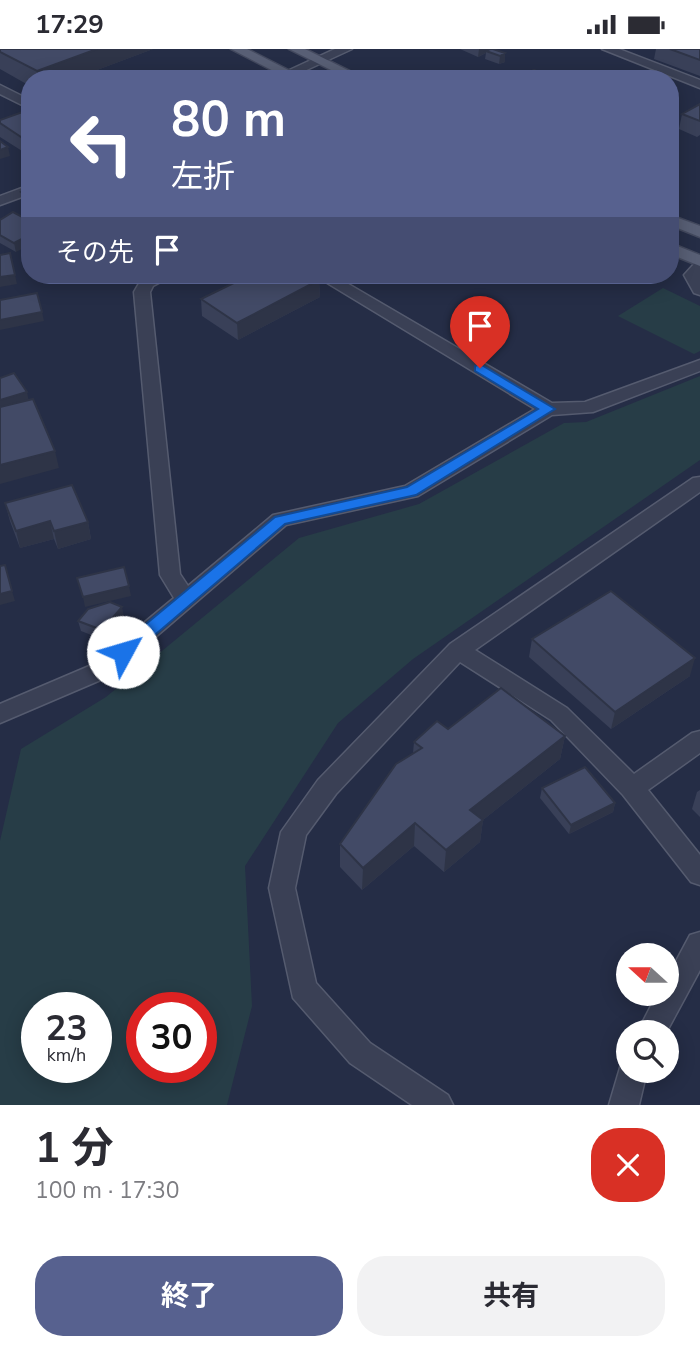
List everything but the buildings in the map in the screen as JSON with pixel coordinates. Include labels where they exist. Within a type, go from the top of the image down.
[{"type":"main road","points":[[237,49],[275,70]]},
{"type":"main road","points":[[295,49],[341,70]]},
{"type":"main road","points":[[679,223],[700,232]]},
{"type":"main road","points":[[679,252],[700,261]]},
{"type":"street","points":[[301,70],[346,49]]},
{"type":"street","points":[[608,49],[663,70]]},
{"type":"street","points":[[621,54],[637,49]]},
{"type":"street","points":[[679,76],[700,84]]},
{"type":"street","points":[[0,89],[21,100]]},
{"type":"street","points":[[0,201],[21,193]]},
{"type":"street","points":[[700,267],[692,275],[700,289]]},
{"type":"street","points":[[147,284],[142,292],[170,575],[187,601]]},
{"type":"street","points":[[337,284],[548,409]]},
{"type":"street","points":[[0,714],[102,670],[280,520],[411,491],[548,409],[587,408],[700,365]]},
{"type":"street","points":[[438,1105],[360,1053],[303,989],[282,888],[294,832],[327,787],[458,650],[700,483]]},
{"type":"street","points":[[458,650],[559,714],[632,788],[700,874]]},
{"type":"street","points":[[632,788],[700,740]]},
{"type":"street","points":[[658,1020],[700,944]]},
{"type":"street","points":[[624,1105],[629,1083]]},
{"type":"shaded area","points":[[663,288],[700,306],[700,351],[694,354],[618,316]]},
{"type":"shaded area","points":[[700,376],[700,460],[413,659],[338,723],[245,866],[252,1006],[227,1105],[0,1105],[0,841],[21,749],[106,697],[299,538],[419,504],[564,423],[586,422]]},
{"type":"route","points":[[123,652],[187,601],[280,520],[411,491],[548,409],[480,368]]}]
